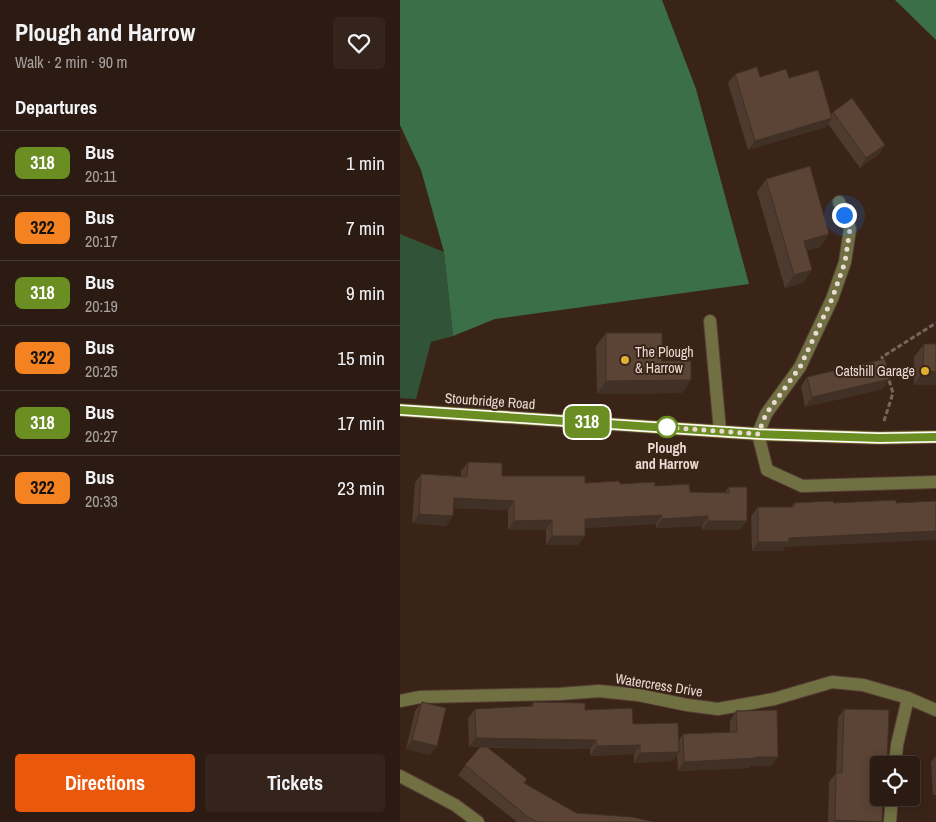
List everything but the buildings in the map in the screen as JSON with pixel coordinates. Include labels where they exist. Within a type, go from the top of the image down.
[{"type":"main road","name":"Stourbridge Road","points":[[400,410],[758,434],[879,438],[936,437]]},
{"type":"street","points":[[839,202],[850,229],[845,262],[832,299],[810,348],[800,367],[766,414],[758,434],[767,470],[802,486],[936,482]]},
{"type":"street","points":[[710,321],[720,431]]},
{"type":"street","name":"Watercress Drive","points":[[400,701],[420,697],[559,694],[600,691],[638,695],[718,709],[774,699],[832,682],[863,685],[908,698],[936,710]]},
{"type":"street","points":[[896,756],[908,698]]},
{"type":"street","points":[[400,776],[455,805],[478,822]]},
{"type":"street","points":[[890,821],[891,806]]},
{"type":"path","points":[[885,366],[882,357],[936,322]]},
{"type":"path","points":[[879,438],[894,393],[888,375]]},
{"type":"green space","points":[[400,0],[662,0],[696,89],[749,284],[495,319],[453,336],[444,252],[421,170],[400,125]]},
{"type":"green space","points":[[895,0],[936,0],[936,40]]},
{"type":"green space","points":[[400,234],[444,252],[453,336],[431,342],[416,399],[400,398]]},
{"type":"bus line","name":"318","points":[[400,410],[758,434],[879,438],[936,437]]},
{"type":"place","name":"The Plough & Harrow","points":[[625,360]]},
{"type":"place","name":"Catshill Garage","points":[[925,371]]},
{"type":"place","name":"Plough and Harrow","points":[[667,427]]},
{"type":"route","points":[[667,427],[663,427],[758,434],[766,414],[800,367],[832,299],[845,262],[850,229],[844,215]]}]
